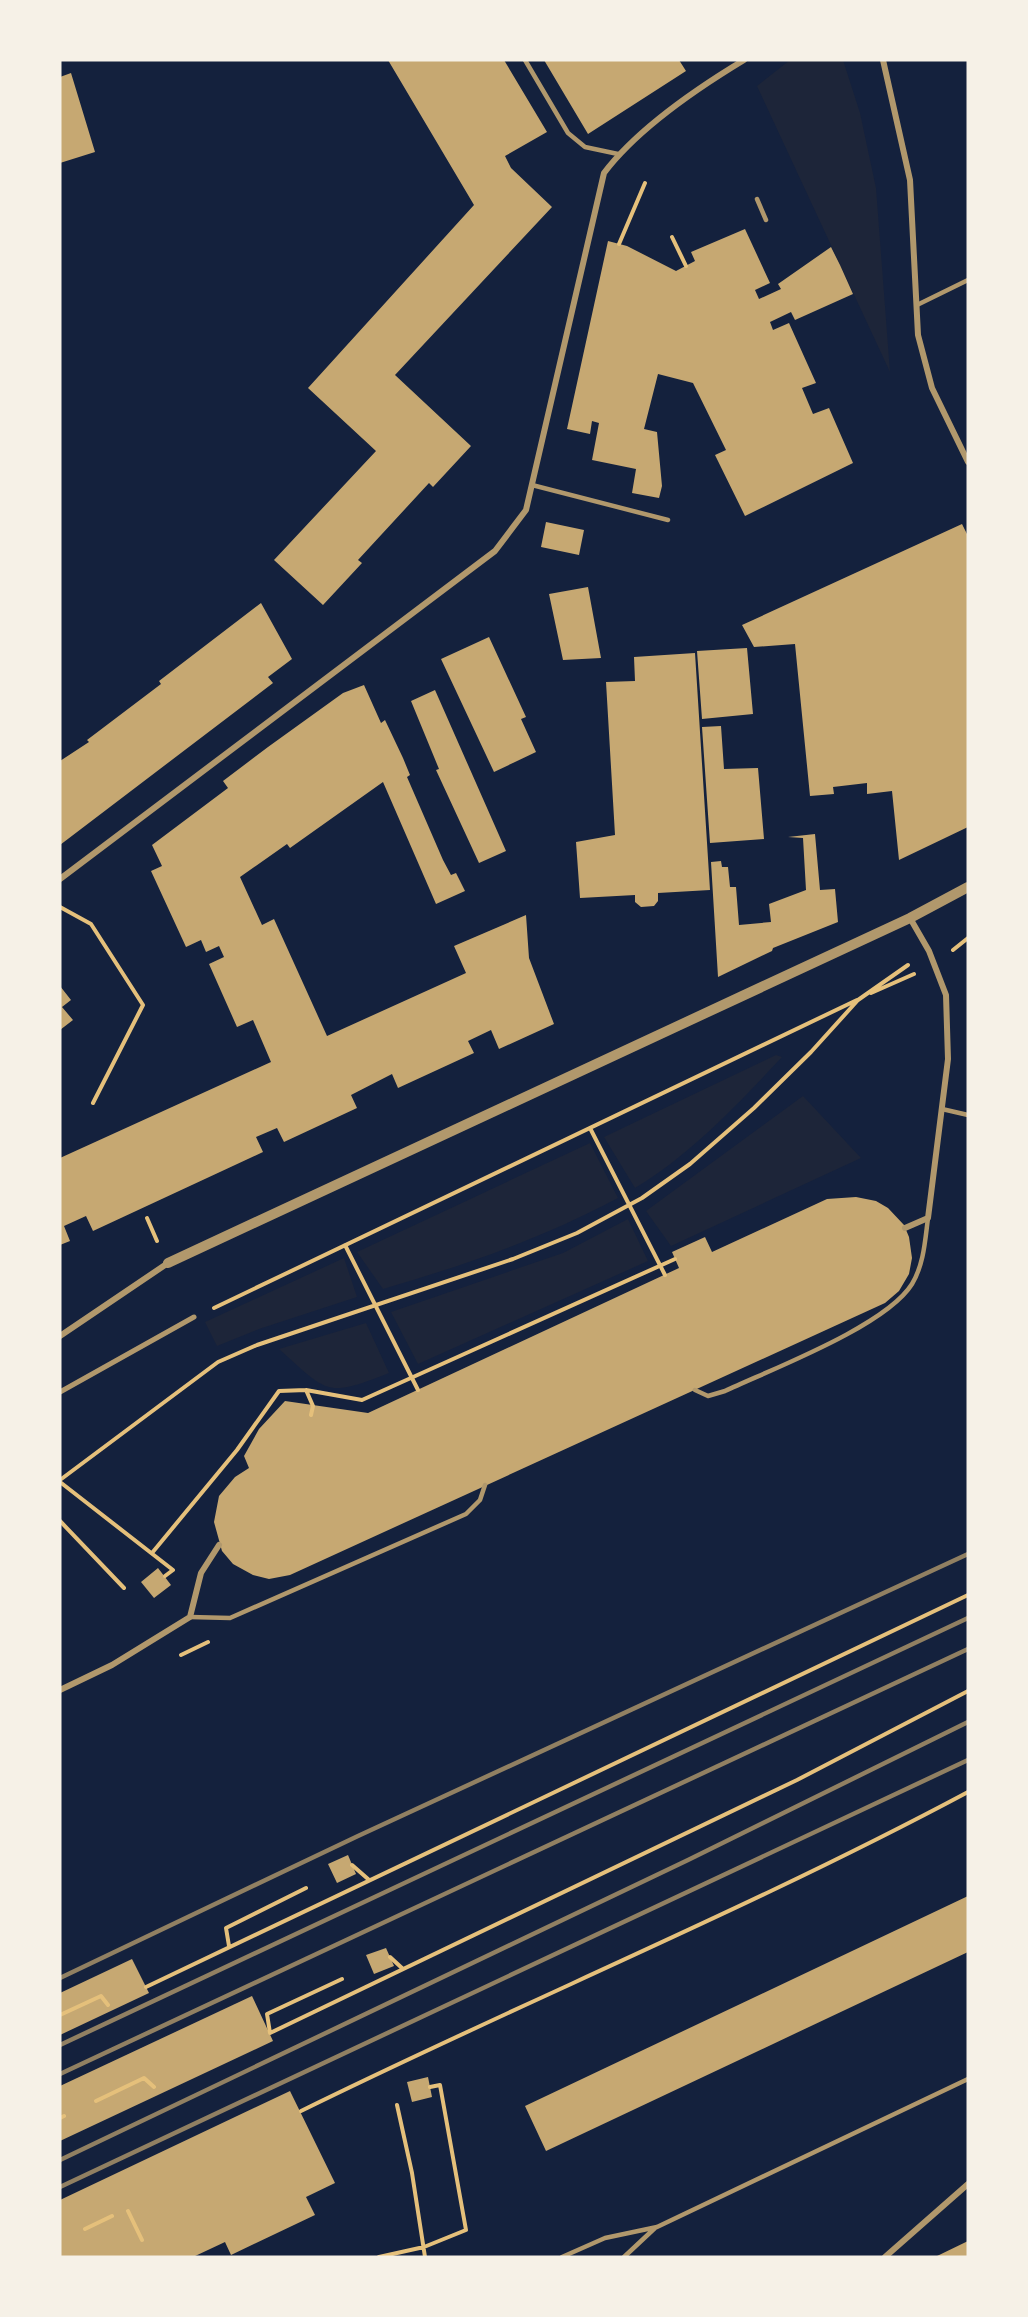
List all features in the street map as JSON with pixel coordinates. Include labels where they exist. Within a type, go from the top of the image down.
[{"type":"street","points":[[60,879],[495,550],[526,510],[604,173],[618,154],[703,85],[744,60]]},
{"type":"street","points":[[883,60],[910,180],[918,335],[932,388],[968,462]]},
{"type":"street","points":[[60,1336],[168,1263],[910,918],[968,887]]},
{"type":"street","points":[[905,1228],[928,1218],[948,1059],[946,995],[929,951],[910,918]]},
{"type":"street","points":[[60,1392],[194,1317]]},
{"type":"street","points":[[60,1690],[112,1665],[189,1617],[201,1573],[219,1545]]},
{"type":"street","points":[[885,2257],[968,2184]]},
{"type":"lane","points":[[525,60],[568,133],[585,147],[618,154]]},
{"type":"lane","points":[[757,199],[766,220]]},
{"type":"lane","points":[[917,304],[968,280]]},
{"type":"lane","points":[[532,485],[668,520]]},
{"type":"lane","points":[[942,1109],[968,1115]]},
{"type":"lane","points":[[695,1390],[708,1395],[725,1391],[881,1316],[912,1285],[922,1263],[928,1218]]},
{"type":"lane","points":[[189,1617],[230,1618],[466,1514],[480,1500],[485,1485]]},
{"type":"lane","points":[[562,2257],[605,2238],[657,2227],[968,2079]]},
{"type":"lane","points":[[624,2257],[657,2227]]},
{"type":"path","points":[[619,244],[645,183]]},
{"type":"path","points":[[672,237],[686,266]]},
{"type":"path","points":[[60,907],[91,924],[142,1005],[93,1103]]},
{"type":"path","points":[[194,1317],[934,965],[968,938]]},
{"type":"path","points":[[165,1576],[173,1570],[60,1481],[218,1362],[257,1345],[374,1304],[513,1259],[577,1233],[630,1204],[690,1164],[754,1108],[811,1052],[858,1000],[929,951]]},
{"type":"path","points":[[590,1128],[665,1275]]},
{"type":"path","points":[[345,1245],[418,1390]]},
{"type":"path","points":[[152,1553],[237,1450],[279,1391],[306,1390],[362,1400],[675,1259]]},
{"type":"path","points":[[306,1390],[313,1406],[311,1415]]},
{"type":"path","points":[[60,1521],[124,1588]]},
{"type":"path","points":[[146,1987],[368,1879],[968,1595]]},
{"type":"path","points":[[342,1979],[267,2014],[270,2033],[796,1780],[968,1691]]},
{"type":"path","points":[[301,2111],[417,2054],[867,1845],[968,1792]]},
{"type":"path","points":[[352,1865],[368,1879]]},
{"type":"path","points":[[230,1946],[226,1928],[306,1888]]},
{"type":"path","points":[[390,1957],[403,1969]]},
{"type":"path","points":[[60,2015],[101,1996],[108,2005]]},
{"type":"path","points":[[96,2101],[144,2078],[154,2087]]},
{"type":"path","points":[[379,2257],[424,2247],[466,2230],[440,2085],[430,2087]]},
{"type":"path","points":[[397,2105],[412,2173],[425,2257]]},
{"type":"path","points":[[128,2211],[142,2240]]},
{"type":"path","points":[[85,2229],[112,2216]]},
{"type":"shaded area","points":[[790,60],[843,60],[860,113],[876,188],[890,372],[757,86]]},
{"type":"shaded area","points":[[776,1055],[782,1057],[713,1128],[675,1160],[635,1188],[604,1137]]},
{"type":"shaded area","points":[[803,1096],[861,1158],[671,1246],[646,1211]]},
{"type":"shaded area","points":[[590,1143],[618,1198],[561,1226],[444,1270],[383,1289],[357,1252]]},
{"type":"shaded area","points":[[628,1219],[648,1261],[418,1364],[391,1312],[563,1253]]},
{"type":"shaded area","points":[[344,1258],[357,1297],[259,1329],[217,1346],[205,1322]]},
{"type":"shaded area","points":[[366,1323],[389,1373],[352,1386],[339,1388],[319,1383],[279,1349]]},
{"type":"building","points":[[388,60],[504,60],[547,132],[505,156],[511,168],[552,207],[395,375],[471,446],[433,487],[429,483],[358,560],[362,563],[323,605],[274,560],[376,451],[308,388],[474,205]]},
{"type":"building","points":[[544,60],[679,60],[686,71],[588,134]]},
{"type":"building","points":[[71,73],[95,152],[60,163],[60,77]]},
{"type":"building","points":[[745,229],[770,283],[755,290],[759,299],[781,289],[778,284],[831,247],[840,265],[853,294],[795,320],[791,312],[770,322],[773,330],[789,323],[816,383],[802,388],[813,414],[829,408],[853,463],[745,516],[715,455],[726,450],[693,383],[658,374],[644,429],[657,432],[662,486],[659,498],[632,493],[636,469],[592,460],[599,423],[592,421],[590,434],[567,429],[608,241],[627,246],[676,271],[695,261],[691,252]]},
{"type":"building","points":[[546,522],[584,530],[579,555],[541,547]]},
{"type":"building","points":[[962,524],[968,536],[968,827],[899,860],[892,791],[867,794],[867,783],[833,787],[834,794],[810,796],[795,644],[754,647],[742,625]]},
{"type":"building","points":[[588,587],[601,658],[563,660],[549,594]]},
{"type":"building","points":[[261,603],[292,659],[268,677],[273,683],[60,845],[60,761],[89,742],[87,740],[161,684],[159,681]]},
{"type":"building","points":[[489,637],[526,717],[521,719],[536,752],[494,772],[441,659]]},
{"type":"building","points":[[747,648],[753,714],[702,719],[697,651]]},
{"type":"building","points":[[695,653],[710,890],[658,893],[658,901],[654,906],[641,907],[635,902],[635,895],[580,898],[576,842],[615,835],[606,682],[635,681],[634,657]]},
{"type":"building","points":[[364,685],[381,723],[385,720],[403,758],[410,775],[407,777],[443,860],[451,875],[456,873],[465,891],[436,904],[383,782],[290,848],[287,844],[240,877],[262,925],[274,919],[327,1036],[466,973],[454,946],[526,915],[529,958],[554,1024],[499,1049],[491,1030],[468,1041],[474,1053],[398,1088],[392,1074],[351,1095],[357,1108],[284,1142],[277,1128],[256,1137],[263,1152],[93,1231],[86,1216],[64,1226],[70,1241],[60,1245],[60,1158],[271,1062],[253,1020],[237,1027],[209,964],[224,957],[219,946],[206,952],[201,940],[186,947],[151,871],[162,866],[152,845],[228,788],[223,781],[268,747],[343,693]]},
{"type":"building","points":[[435,690],[506,851],[479,863],[436,770],[439,769],[411,701]]},
{"type":"building","points":[[721,726],[724,769],[758,768],[764,839],[710,843],[702,727]]},
{"type":"building","points":[[815,834],[820,890],[835,889],[838,922],[773,948],[772,951],[718,977],[711,862],[721,861],[722,867],[728,867],[730,887],[736,887],[739,925],[771,922],[769,904],[806,890],[803,838],[788,837]]},
{"type":"building","points":[[60,986],[71,1000],[62,1007],[73,1020],[60,1030]]},
{"type":"building","points":[[856,1197],[876,1201],[888,1208],[904,1225],[909,1237],[912,1258],[909,1274],[899,1291],[885,1303],[290,1575],[269,1579],[253,1575],[233,1564],[222,1551],[214,1522],[219,1496],[235,1477],[249,1468],[244,1456],[259,1429],[285,1401],[368,1413],[679,1268],[672,1252],[705,1237],[712,1252],[827,1199]]},
{"type":"building","points":[[158,1568],[171,1585],[154,1598],[141,1582]]},
{"type":"building","points":[[348,1855],[356,1874],[337,1883],[328,1864]]},
{"type":"building","points":[[968,1896],[968,1952],[546,2151],[525,2106]]},
{"type":"building","points":[[386,1948],[394,1966],[374,1974],[366,1955]]},
{"type":"building","points":[[132,1959],[149,1993],[60,2035],[60,1993]]},
{"type":"building","points":[[252,1996],[273,2041],[60,2141],[60,2086]]},
{"type":"building","points":[[428,2077],[432,2097],[412,2102],[407,2082]]},
{"type":"building","points":[[290,2091],[335,2183],[306,2197],[315,2215],[231,2255],[225,2242],[193,2257],[60,2257],[60,2200]]},
{"type":"building","points":[[968,2241],[968,2257],[935,2257]]},
{"type":"railway","points":[[60,1978],[358,1836],[968,1554]]},
{"type":"railway","points":[[60,2045],[968,1618]]},
{"type":"railway","points":[[60,2074],[968,1649]]},
{"type":"railway","points":[[60,2160],[688,1860],[968,1722]]},
{"type":"railway","points":[[60,2187],[968,1760]]}]
